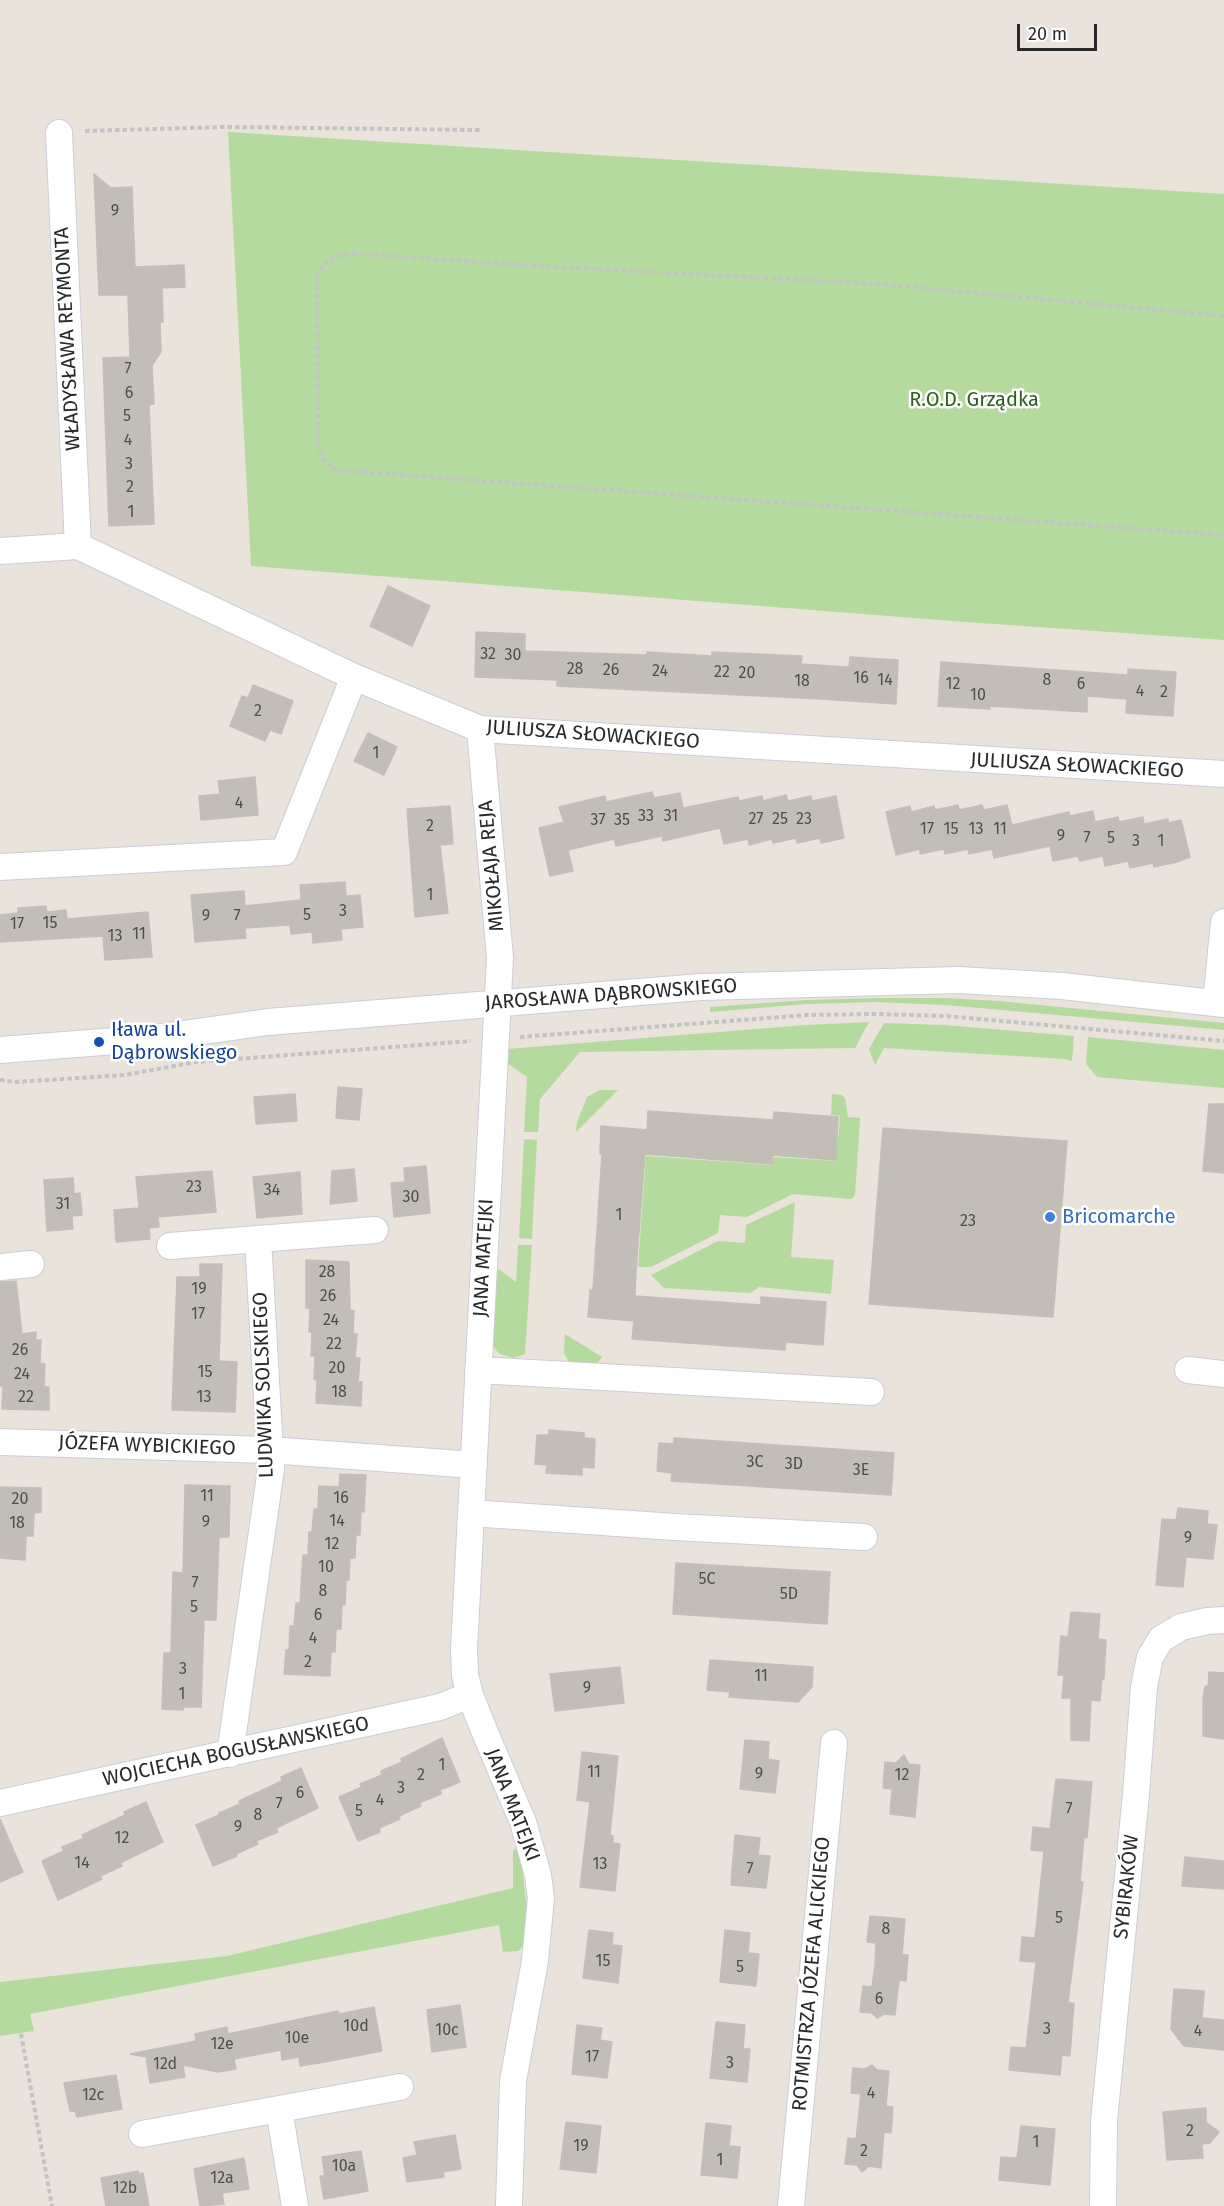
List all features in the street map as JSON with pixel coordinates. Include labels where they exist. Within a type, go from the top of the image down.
[{"type":"street","name":"WŁADYSŁAWA REYMONTA","points":[[59,133],[78,546]]},
{"type":"street","name":"JULIUSZA SŁOWACKIEGO","points":[[0,551],[78,546],[354,677],[480,729],[1224,774]]},
{"type":"street","points":[[0,867],[284,852],[354,677]]},
{"type":"street","name":"MIKOŁAJA REJA","points":[[480,729],[500,958],[498,1003]]},
{"type":"street","points":[[1220,1003],[1224,922]]},
{"type":"street","name":"JAROSŁAWA DĄBROWSKIEGO","points":[[0,1050],[154,1038],[268,1022],[701,987],[959,980],[1062,986],[1220,1003]]},
{"type":"street","name":"JANA MATEJKI","points":[[498,1003],[464,1649],[465,1675],[470,1695],[523,1822],[538,1875],[541,1898],[535,1961],[513,2081],[509,2206]]},
{"type":"street","points":[[171,1246],[375,1230]]},
{"type":"street","name":"LUDWIKA SOLSKIEGO","points":[[230,1754],[271,1469],[258,1239]]},
{"type":"street","points":[[0,1267],[31,1264]]},
{"type":"street","points":[[478,1370],[871,1392]]},
{"type":"street","points":[[1188,1370],[1224,1374]]},
{"type":"street","name":"JÓZEFA WYBICKIEGO","points":[[0,1442],[270,1450],[474,1465]]},
{"type":"street","points":[[471,1513],[864,1537]]},
{"type":"street","name":"SYBIRAKÓW","points":[[1103,2206],[1104,2121],[1146,1677],[1150,1657],[1161,1639],[1181,1627],[1224,1620]]},
{"type":"street","name":"WOJCIECHA BOGUSŁAWSKIEGO","points":[[0,1803],[440,1707],[470,1695]]},
{"type":"street","name":"ROTMISTRZA JÓZEFA ALICKIEGO","points":[[791,2206],[834,1743]]},
{"type":"street","points":[[142,2134],[400,2087]]},
{"type":"street","points":[[279,2109],[295,2206]]},
{"type":"path","points":[[59,133],[224,127],[480,130]]},
{"type":"path","points":[[1224,316],[879,284],[538,266],[346,253],[328,261],[317,273],[318,441],[322,459],[336,470],[1224,535]]},
{"type":"path","points":[[0,1080],[16,1082],[124,1075],[197,1062],[807,1015],[877,1014],[956,1017],[1224,1041]]},
{"type":"path","points":[[21,2034],[52,2206]]},
{"type":"green space","name":"R.O.D. Grządka","points":[[228,132],[1224,194],[1224,640],[251,566]]},
{"type":"green space","points":[[876,998],[999,1001],[1224,1023],[1224,1030],[946,1005],[875,1002],[807,1004],[710,1012],[710,1007]]},
{"type":"green space","points":[[869,1022],[855,1048],[580,1052],[540,1099],[538,1132],[524,1132],[527,1077],[508,1064],[507,1049]]},
{"type":"green space","points":[[884,1023],[944,1025],[1074,1036],[1072,1061],[884,1048],[875,1065],[869,1049]]},
{"type":"green space","points":[[1088,1037],[1224,1050],[1224,1088],[1097,1077],[1086,1064]]},
{"type":"green space","points":[[600,1090],[618,1090],[576,1132],[577,1122],[587,1097]]},
{"type":"green space","points":[[832,1094],[842,1095],[845,1098],[848,1117],[860,1118],[853,1198],[793,1194],[747,1217],[720,1215],[718,1233],[651,1267],[638,1267],[646,1156],[772,1165],[774,1157],[836,1161],[840,1116],[831,1115]]},
{"type":"green space","points":[[524,1139],[537,1140],[532,1239],[519,1238]]},
{"type":"green space","points":[[795,1202],[791,1257],[834,1260],[831,1294],[759,1287],[750,1293],[664,1288],[651,1275],[718,1241],[745,1243],[746,1225]]},
{"type":"green space","points":[[518,1245],[532,1245],[525,1354],[513,1358],[498,1353],[492,1344],[497,1268],[516,1282]]},
{"type":"green space","points":[[565,1334],[602,1357],[595,1366],[569,1362],[564,1353]]},
{"type":"green space","points":[[518,1848],[527,1910],[524,1945],[518,1951],[503,1952],[499,1925],[30,2014],[34,2031],[0,2036],[0,1982],[227,1956],[513,1888],[513,1850]]},
{"type":"building","points":[[94,174],[111,188],[132,187],[135,267],[184,265],[185,287],[162,288],[161,352],[152,365],[154,404],[149,405],[154,524],[109,526],[103,358],[130,357],[128,295],[99,295]]},
{"type":"building","points":[[388,586],[430,606],[412,646],[370,626]]},
{"type":"building","points":[[476,632],[525,634],[525,651],[647,655],[647,652],[712,656],[712,652],[802,656],[801,664],[849,667],[850,657],[898,660],[896,704],[557,686],[557,680],[475,677]]},
{"type":"building","points":[[941,662],[1128,675],[1128,669],[1176,672],[1173,716],[1126,713],[1127,699],[1087,696],[1087,712],[990,706],[990,709],[938,706]]},
{"type":"building","points":[[253,685],[293,701],[281,734],[270,730],[265,741],[230,726],[242,696],[248,698]]},
{"type":"building","points":[[368,733],[397,747],[384,775],[354,761]]},
{"type":"building","points":[[255,777],[258,815],[201,820],[199,796],[220,794],[218,781]]},
{"type":"building","points":[[652,792],[654,798],[680,793],[683,808],[738,797],[739,801],[762,796],[763,801],[786,795],[788,801],[811,796],[812,801],[836,796],[844,838],[821,843],[820,838],[797,843],[796,838],[773,843],[772,839],[749,845],[748,839],[724,844],[720,828],[663,841],[662,836],[616,846],[614,839],[568,850],[573,871],[550,876],[539,828],[564,822],[559,807],[605,796],[606,802]]},
{"type":"building","points":[[958,805],[959,810],[982,805],[984,810],[1007,805],[1012,825],[1069,812],[1070,816],[1093,811],[1095,822],[1118,817],[1119,822],[1143,817],[1144,824],[1168,819],[1168,823],[1181,820],[1190,857],[1154,867],[1153,863],[1130,868],[1128,861],[1105,866],[1103,856],[1080,861],[1078,856],[1053,861],[1050,846],[994,858],[992,849],[969,854],[968,849],[945,854],[944,849],[920,854],[920,849],[896,855],[886,812],[910,806],[911,812],[934,806],[935,810]]},
{"type":"building","points":[[450,806],[453,844],[440,845],[448,913],[415,917],[407,809]]},
{"type":"building","points":[[345,882],[346,896],[360,895],[363,927],[341,929],[342,940],[313,943],[312,932],[291,934],[290,925],[245,928],[246,938],[195,942],[191,895],[244,891],[245,906],[301,900],[300,885]]},
{"type":"building","points":[[46,906],[47,912],[66,910],[67,919],[148,912],[152,957],[105,960],[103,936],[0,942],[0,915],[18,913],[18,908]]},
{"type":"building","points":[[338,1087],[362,1089],[359,1120],[336,1118]]},
{"type":"building","points":[[295,1094],[297,1121],[256,1124],[254,1097]]},
{"type":"building","points":[[1209,1104],[1224,1104],[1224,1173],[1203,1171]]},
{"type":"building","points":[[648,1111],[773,1120],[774,1112],[838,1117],[836,1160],[773,1155],[772,1164],[645,1154],[636,1271],[635,1296],[761,1305],[761,1297],[826,1302],[823,1345],[786,1342],[785,1350],[632,1339],[634,1321],[588,1317],[590,1290],[593,1290],[602,1154],[600,1154],[601,1126],[647,1130]]},
{"type":"building","points":[[883,1128],[1067,1141],[1053,1317],[869,1304]]},
{"type":"building","points":[[426,1166],[430,1213],[394,1217],[391,1183],[405,1182],[404,1168]]},
{"type":"building","points":[[354,1169],[357,1201],[330,1204],[332,1171]]},
{"type":"building","points":[[212,1171],[216,1212],[158,1217],[159,1227],[149,1228],[150,1239],[116,1242],[114,1210],[139,1208],[136,1177]]},
{"type":"building","points":[[300,1172],[302,1214],[257,1218],[253,1177]]},
{"type":"building","points":[[73,1178],[74,1194],[80,1193],[82,1215],[72,1216],[73,1229],[47,1231],[44,1180]]},
{"type":"building","points":[[306,1260],[349,1262],[350,1310],[354,1311],[353,1334],[357,1334],[355,1358],[360,1358],[358,1382],[362,1382],[361,1406],[316,1403],[315,1356],[311,1356],[312,1332],[309,1332],[310,1308],[306,1308]]},
{"type":"building","points":[[200,1264],[222,1264],[219,1361],[237,1362],[235,1412],[172,1410],[177,1277],[200,1277]]},
{"type":"building","points":[[16,1281],[22,1334],[36,1332],[36,1340],[41,1340],[40,1363],[45,1364],[44,1387],[49,1387],[49,1410],[2,1409],[0,1282]]},
{"type":"building","points":[[549,1430],[584,1433],[584,1438],[595,1439],[594,1468],[582,1467],[582,1475],[546,1473],[547,1465],[535,1464],[537,1435],[549,1435]]},
{"type":"building","points":[[674,1438],[894,1453],[891,1495],[671,1481],[672,1473],[657,1471],[659,1443],[674,1444]]},
{"type":"building","points":[[340,1474],[366,1475],[360,1535],[356,1535],[355,1558],[350,1558],[345,1605],[342,1605],[341,1629],[336,1629],[335,1652],[331,1652],[330,1676],[284,1674],[286,1650],[289,1650],[290,1626],[294,1626],[296,1603],[300,1603],[303,1555],[308,1555],[309,1532],[312,1532],[314,1509],[318,1509],[319,1486],[339,1487]]},
{"type":"building","points":[[185,1485],[230,1486],[229,1537],[219,1537],[216,1620],[204,1620],[201,1707],[184,1707],[183,1710],[162,1709],[164,1653],[171,1653],[173,1572],[183,1573]]},
{"type":"building","points":[[0,1487],[41,1488],[41,1512],[34,1513],[33,1536],[26,1536],[25,1560],[0,1558]]},
{"type":"building","points":[[1178,1508],[1208,1511],[1207,1524],[1217,1525],[1213,1559],[1186,1557],[1183,1587],[1156,1585],[1162,1519],[1176,1520]]},
{"type":"building","points":[[676,1563],[830,1572],[827,1624],[673,1614]]},
{"type":"building","points":[[1071,1612],[1100,1614],[1098,1639],[1106,1640],[1104,1679],[1102,1679],[1100,1701],[1091,1700],[1089,1741],[1071,1740],[1071,1698],[1062,1698],[1064,1675],[1058,1675],[1061,1636],[1068,1637]]},
{"type":"building","points":[[710,1660],[813,1667],[812,1687],[798,1702],[729,1697],[730,1692],[707,1690]]},
{"type":"building","points":[[620,1667],[624,1703],[555,1711],[550,1674]]},
{"type":"building","points":[[1209,1672],[1224,1673],[1224,1739],[1203,1736],[1203,1699],[1205,1686],[1208,1687]]},
{"type":"building","points":[[442,1738],[460,1782],[440,1790],[441,1794],[419,1803],[421,1806],[379,1828],[380,1832],[358,1841],[339,1797],[362,1787],[360,1784],[382,1775],[381,1771],[402,1762],[401,1759]]},
{"type":"building","points":[[745,1740],[769,1742],[768,1759],[779,1761],[775,1793],[740,1789]]},
{"type":"building","points":[[582,1752],[618,1756],[610,1835],[613,1836],[613,1843],[620,1844],[615,1891],[580,1887],[590,1802],[577,1800]]},
{"type":"building","points":[[904,1755],[909,1764],[920,1765],[915,1817],[890,1814],[892,1789],[883,1788],[885,1762],[896,1763]]},
{"type":"building","points":[[301,1768],[318,1808],[276,1828],[278,1832],[256,1841],[258,1844],[236,1854],[237,1856],[213,1866],[196,1825],[240,1804],[239,1801],[282,1781],[281,1777]]},
{"type":"building","points":[[1056,1779],[1092,1782],[1087,1838],[1084,1837],[1080,1882],[1083,1882],[1068,2003],[1074,2003],[1070,2056],[1062,2055],[1060,2075],[1009,2070],[1011,2047],[1026,2048],[1036,1962],[1020,1961],[1022,1937],[1035,1938],[1044,1851],[1031,1850],[1033,1827],[1050,1829]]},
{"type":"building","points":[[146,1802],[163,1842],[120,1863],[122,1866],[100,1876],[102,1879],[58,1900],[42,1861],[64,1851],[62,1847],[84,1838],[82,1835],[125,1815],[124,1812]]},
{"type":"building","points":[[0,1819],[23,1872],[0,1882]]},
{"type":"building","points":[[735,1835],[760,1838],[758,1855],[770,1856],[766,1888],[731,1885]]},
{"type":"building","points":[[1185,1857],[1224,1861],[1224,1889],[1182,1886]]},
{"type":"building","points":[[870,1916],[905,1919],[902,1955],[908,1955],[906,1981],[899,1980],[895,2015],[884,2014],[877,2018],[872,2013],[860,2012],[863,1986],[872,1987],[875,1965],[876,1943],[867,1942]]},
{"type":"building","points":[[589,1930],[613,1933],[612,1945],[622,1946],[618,1983],[583,1978]]},
{"type":"building","points":[[725,1930],[750,1933],[748,1953],[759,1954],[756,1986],[720,1982]]},
{"type":"building","points":[[1174,1989],[1204,1991],[1202,2018],[1224,2020],[1224,2050],[1184,2046],[1171,2029]]},
{"type":"building","points":[[460,2005],[466,2047],[432,2052],[427,2010]]},
{"type":"building","points":[[374,2007],[382,2051],[325,2062],[300,2066],[299,2057],[282,2060],[281,2050],[234,2059],[236,2069],[218,2072],[183,2065],[185,2077],[150,2083],[146,2057],[130,2054],[196,2041],[195,2034],[227,2027],[228,2034],[338,2011],[339,2014]]},
{"type":"building","points":[[716,2022],[745,2025],[743,2049],[750,2049],[747,2082],[710,2078]]},
{"type":"building","points":[[577,2025],[602,2028],[600,2040],[612,2042],[607,2078],[572,2074]]},
{"type":"building","points":[[872,2065],[877,2070],[889,2071],[886,2106],[893,2107],[891,2133],[884,2132],[881,2168],[869,2166],[862,2172],[857,2165],[845,2164],[848,2138],[856,2139],[861,2094],[851,2093],[853,2068],[865,2069]]},
{"type":"building","points":[[116,2075],[122,2109],[77,2117],[75,2111],[70,2111],[64,2083]]},
{"type":"building","points":[[1206,2108],[1206,2122],[1219,2132],[1210,2143],[1202,2144],[1203,2158],[1167,2160],[1163,2112]]},
{"type":"building","points":[[566,2122],[601,2126],[596,2173],[560,2169]]},
{"type":"building","points":[[706,2123],[731,2126],[729,2146],[740,2147],[737,2178],[701,2175]]},
{"type":"building","points":[[1021,2126],[1055,2129],[1050,2185],[999,2180],[1001,2157],[1017,2158]]},
{"type":"building","points":[[455,2135],[461,2169],[443,2172],[444,2177],[407,2182],[403,2158],[417,2155],[414,2142]]},
{"type":"building","points":[[361,2151],[368,2191],[324,2199],[320,2176],[325,2176],[322,2157]]},
{"type":"building","points":[[244,2158],[249,2189],[222,2193],[224,2204],[200,2206],[194,2169]]},
{"type":"building","points":[[138,2171],[139,2174],[143,2173],[149,2206],[106,2206],[101,2178]]},
{"type":"place","name":"Iława ul. Dąbrowskiego","points":[[99,1042]]},
{"type":"place","name":"Bricomarche","points":[[1050,1217]]}]
